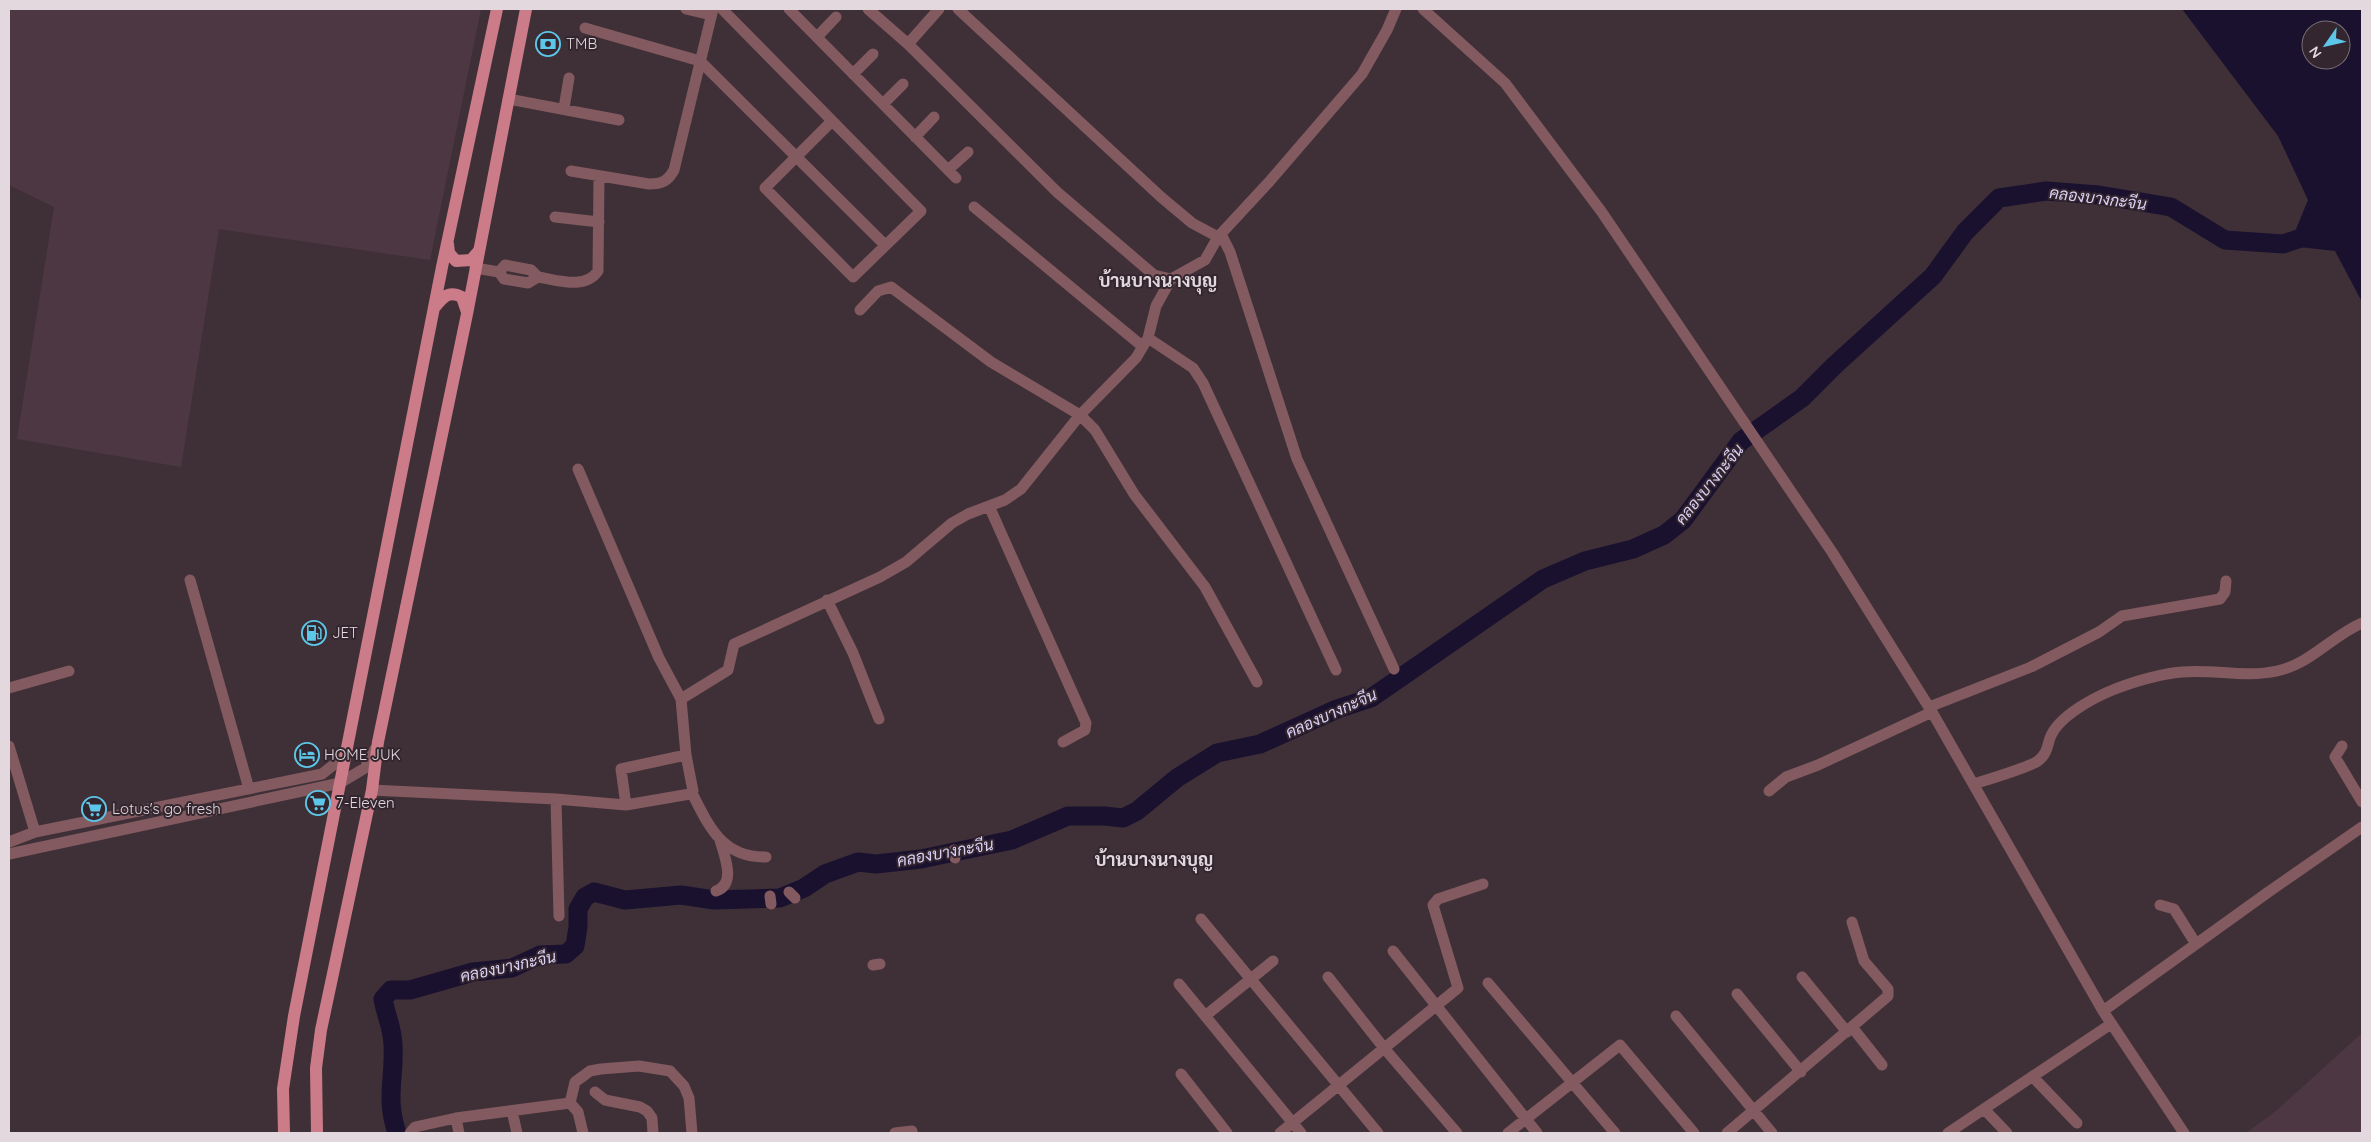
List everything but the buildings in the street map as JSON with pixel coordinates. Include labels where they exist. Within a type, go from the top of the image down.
[{"type":"main road","points":[[284,1133],[284,1089],[287,1053],[434,308],[498,9]]},
{"type":"main road","points":[[317,1133],[316,1068],[321,1030],[372,790],[378,742],[467,314],[526,9]]},
{"type":"main road","points":[[448,244],[450,253],[456,261],[466,262],[475,257],[478,252]]},
{"type":"main road","points":[[434,308],[447,294],[452,293],[462,298],[467,314]]},
{"type":"street","points":[[571,171],[649,184],[658,184],[670,179],[674,170],[712,12],[686,9]]},
{"type":"street","points":[[722,9],[921,211],[853,277],[765,188],[832,121]]},
{"type":"street","points":[[789,9],[952,174],[968,152]]},
{"type":"street","points":[[868,9],[908,44],[1057,192],[1154,275],[1171,280]]},
{"type":"street","points":[[908,44],[939,9]]},
{"type":"street","points":[[958,9],[1161,197],[1192,223],[1220,236],[1230,252],[1296,459],[1394,670]]},
{"type":"street","points":[[681,698],[728,670],[734,644],[880,577],[906,562],[952,523],[1005,500],[1021,489],[1080,415],[1136,358],[1145,342],[1156,306],[1171,280],[1205,260],[1220,236],[1362,74],[1387,30],[1396,9]]},
{"type":"street","points":[[1423,9],[1506,83],[1601,211],[1832,552],[1930,709],[2103,1011],[2184,1133]]},
{"type":"street","points":[[817,37],[836,17]]},
{"type":"street","points":[[585,28],[700,61],[885,246]]},
{"type":"street","points":[[853,74],[873,54]]},
{"type":"street","points":[[564,108],[569,78]]},
{"type":"street","points":[[883,104],[903,84]]},
{"type":"street","points":[[508,99],[564,108],[619,120]]},
{"type":"street","points":[[915,137],[934,117]]},
{"type":"street","points":[[475,268],[498,272],[505,265],[531,270],[538,277],[582,283],[591,280],[598,271],[599,265],[599,176]]},
{"type":"street","points":[[974,207],[1145,342],[1193,368],[1203,384],[1336,670]]},
{"type":"street","points":[[555,216],[599,222]]},
{"type":"street","points":[[860,310],[878,291],[891,287],[992,362],[1080,415],[1095,430],[1134,494],[1205,587],[1258,682]]},
{"type":"street","points":[[578,469],[659,658],[681,698],[686,755],[692,793],[705,820],[720,838],[740,854],[750,857],[766,857]]},
{"type":"street","points":[[988,506],[1086,723],[1085,730],[1064,742]]},
{"type":"street","points":[[190,580],[249,789]]},
{"type":"street","points":[[1769,791],[1786,777],[1818,765],[1930,709],[2031,667],[2098,632],[2122,616],[2220,600],[2225,592],[2226,581]]},
{"type":"street","points":[[827,600],[853,653],[879,719]]},
{"type":"street","points":[[1974,784],[2038,761],[2049,749],[2050,738],[2068,715],[2088,701],[2115,689],[2145,679],[2182,672],[2220,674],[2279,671],[2309,658],[2362,623]]},
{"type":"street","points":[[9,688],[69,671]]},
{"type":"street","points":[[9,854],[340,783],[365,768],[378,742]]},
{"type":"street","points":[[9,746],[35,832]]},
{"type":"street","points":[[2342,746],[2336,757],[2338,764],[2362,802]]},
{"type":"street","points":[[9,842],[35,832],[322,774],[346,755]]},
{"type":"street","points":[[626,805],[621,769],[686,755]]},
{"type":"street","points":[[372,790],[556,799],[626,805],[692,793]]},
{"type":"street","points":[[556,799],[559,916]]},
{"type":"street","points":[[118,815],[122,830]]},
{"type":"street","points":[[2103,1011],[2362,827]]},
{"type":"street","points":[[716,891],[724,887],[728,879],[720,838]]},
{"type":"street","points":[[1280,1133],[1458,988],[1433,905],[1438,899],[1483,884]]},
{"type":"street","points":[[2160,905],[2174,910],[2196,944]]},
{"type":"street","points":[[1201,919],[1378,1133]]},
{"type":"street","points":[[1726,1133],[1801,1072],[1888,996],[1888,989],[1864,961],[1852,922]]},
{"type":"street","points":[[1393,952],[1536,1133]]},
{"type":"street","points":[[1205,1016],[1273,961]]},
{"type":"street","points":[[1328,977],[1384,1048],[1456,1133]]},
{"type":"street","points":[[1802,977],[1882,1065]]},
{"type":"street","points":[[1488,982],[1616,1133]]},
{"type":"street","points":[[1180,984],[1301,1133]]},
{"type":"street","points":[[1737,994],[1801,1072]]},
{"type":"street","points":[[1676,1016],[1772,1133]]},
{"type":"street","points":[[1948,1133],[2111,1024]]},
{"type":"street","points":[[1508,1133],[1620,1045],[1694,1133]]},
{"type":"street","points":[[570,1103],[575,1082],[590,1071],[639,1066],[662,1069],[670,1071],[684,1086],[689,1098],[692,1133]]},
{"type":"street","points":[[1181,1074],[1227,1133]]},
{"type":"street","points":[[2033,1077],[2077,1123]]},
{"type":"street","points":[[595,1092],[605,1100],[640,1107],[652,1118],[653,1133]]},
{"type":"street","points":[[410,1133],[415,1127],[456,1118],[570,1103]]},
{"type":"street","points":[[570,1103],[578,1112],[583,1133]]},
{"type":"street","points":[[1984,1109],[2006,1133]]},
{"type":"street","points":[[512,1111],[516,1133]]},
{"type":"street","points":[[456,1118],[459,1133]]},
{"type":"street","points":[[895,1133],[912,1131]]},
{"type":"shaded area","points":[[9,9],[481,9],[430,260],[219,229],[181,467],[17,439],[54,207],[9,185]]},
{"type":"shaded area","points":[[2182,9],[2362,9],[2362,302],[2335,251],[2299,247],[2294,234],[2308,200],[2278,136]]},
{"type":"shaded area","points":[[2362,1033],[2362,1133],[2246,1133],[2276,1111]]},
{"type":"waterway","name":"คลองบางกะจีน","points":[[397,1133],[393,1120],[391,1098],[392,1038],[383,999],[391,990],[410,990],[473,972],[512,968],[540,955],[566,954],[575,946],[578,909],[585,897],[594,892],[625,900],[681,895],[714,900],[780,898],[804,888],[825,874],[858,862],[876,864],[921,859],[1012,840],[1068,816],[1123,818],[1137,811],[1177,778],[1217,753],[1260,744],[1337,709],[1371,698],[1543,579],[1585,561],[1633,549],[1664,535],[1683,520],[1741,441],[1802,398],[1835,365],[1933,276],[1965,232],[1999,198],[2046,191],[2099,195],[2171,207],[2225,240],[2283,244],[2322,231],[2362,207]]},
{"type":"place","name":"TMB","points":[[548,44]]},
{"type":"place","name":"JET","points":[[314,633]]},
{"type":"place","name":"HOME JUK","points":[[307,755]]},
{"type":"place","name":"7-Eleven","points":[[318,803]]},
{"type":"place","name":"Lotus's go fresh","points":[[94,809]]},
{"type":"district","name":"บ้านบางนางบุญ","points":[[1158,281]]},
{"type":"district","name":"บ้านบางนางบุญ","points":[[1154,860]]}]
